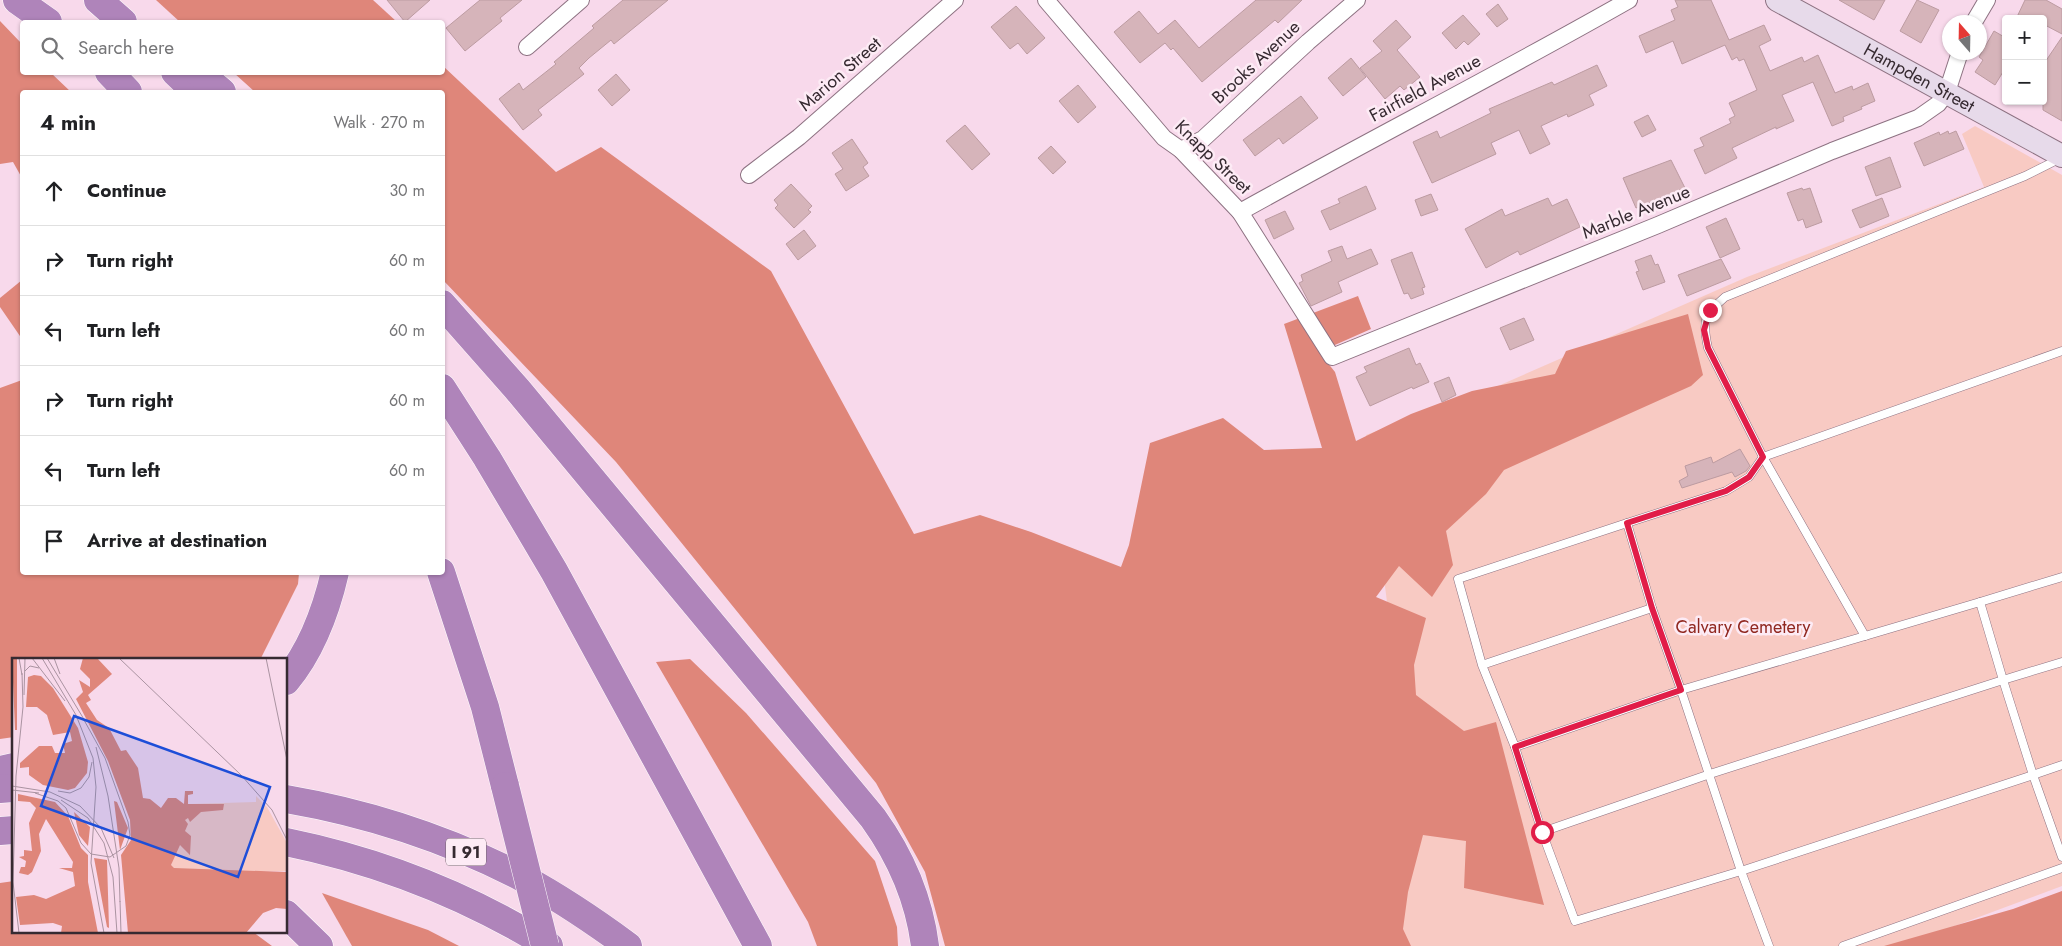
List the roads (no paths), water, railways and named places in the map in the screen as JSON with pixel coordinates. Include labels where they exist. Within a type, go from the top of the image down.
[{"type":"highway","points":[[18,0],[45,20]]},
{"type":"highway","points":[[35,0],[56,20]]},
{"type":"highway","points":[[109,10],[126,20]]},
{"type":"highway","points":[[112,75],[126,90]]},
{"type":"highway","points":[[178,75],[194,90]]},
{"type":"highway","points":[[202,75],[220,90]]},
{"type":"highway","points":[[445,307],[517,389],[874,818],[892,846],[909,880],[920,916],[924,946]]},
{"type":"highway","points":[[445,393],[487,458],[554,571],[758,946]]},
{"type":"highway","points":[[288,678],[304,654],[318,627],[334,575]]},
{"type":"highway","points":[[443,575],[485,707],[545,946]]},
{"type":"highway","name":"I 91","points":[[288,799],[328,808],[394,827],[491,863],[551,894],[628,946]]},
{"type":"highway","name":"I 91","points":[[288,842],[352,858],[445,892],[505,920],[549,946]]},
{"type":"highway","points":[[288,916],[319,946]]},
{"type":"main road","name":"Hampden Street","points":[[1777,0],[2062,157]]},
{"type":"street","points":[[526,46],[581,0]]},
{"type":"street","name":"Marion Street","points":[[749,175],[799,137],[955,0]]},
{"type":"street","name":"Knapp Street","points":[[1046,0],[1164,138],[1181,150],[1240,212],[1332,357]]},
{"type":"street","name":"Brooks Avenue","points":[[1181,150],[1203,139],[1356,0]]},
{"type":"street","name":"Fairfield Avenue","points":[[1240,212],[1373,138],[1552,44],[1629,0]]},
{"type":"street","points":[[1978,15],[1987,0]]},
{"type":"street","points":[[1947,92],[1957,60]]},
{"type":"street","name":"Marble Avenue","points":[[1332,357],[1918,118],[1938,104],[1947,92]]},
{"type":"lane","points":[[1865,636],[1763,457],[1708,348],[1704,330],[1710,310],[1725,297],[2016,179],[2062,157]]},
{"type":"lane","points":[[2062,351],[1763,457],[1749,477],[1726,491],[1458,579],[1482,665],[1515,747],[1542,832],[1575,921],[1742,871],[2062,765]]},
{"type":"lane","points":[[1627,523],[1652,608],[1769,946]]},
{"type":"lane","points":[[1515,747],[1681,690],[2062,576]]},
{"type":"lane","points":[[1980,602],[2033,774],[2062,857]]},
{"type":"lane","points":[[1482,665],[1652,608]]},
{"type":"lane","points":[[1542,832],[1710,774],[2062,662]]},
{"type":"lane","points":[[1843,946],[2062,868]]},
{"type":"park label","name":"Calvary Cemetery","points":[[1743,627]]}]
